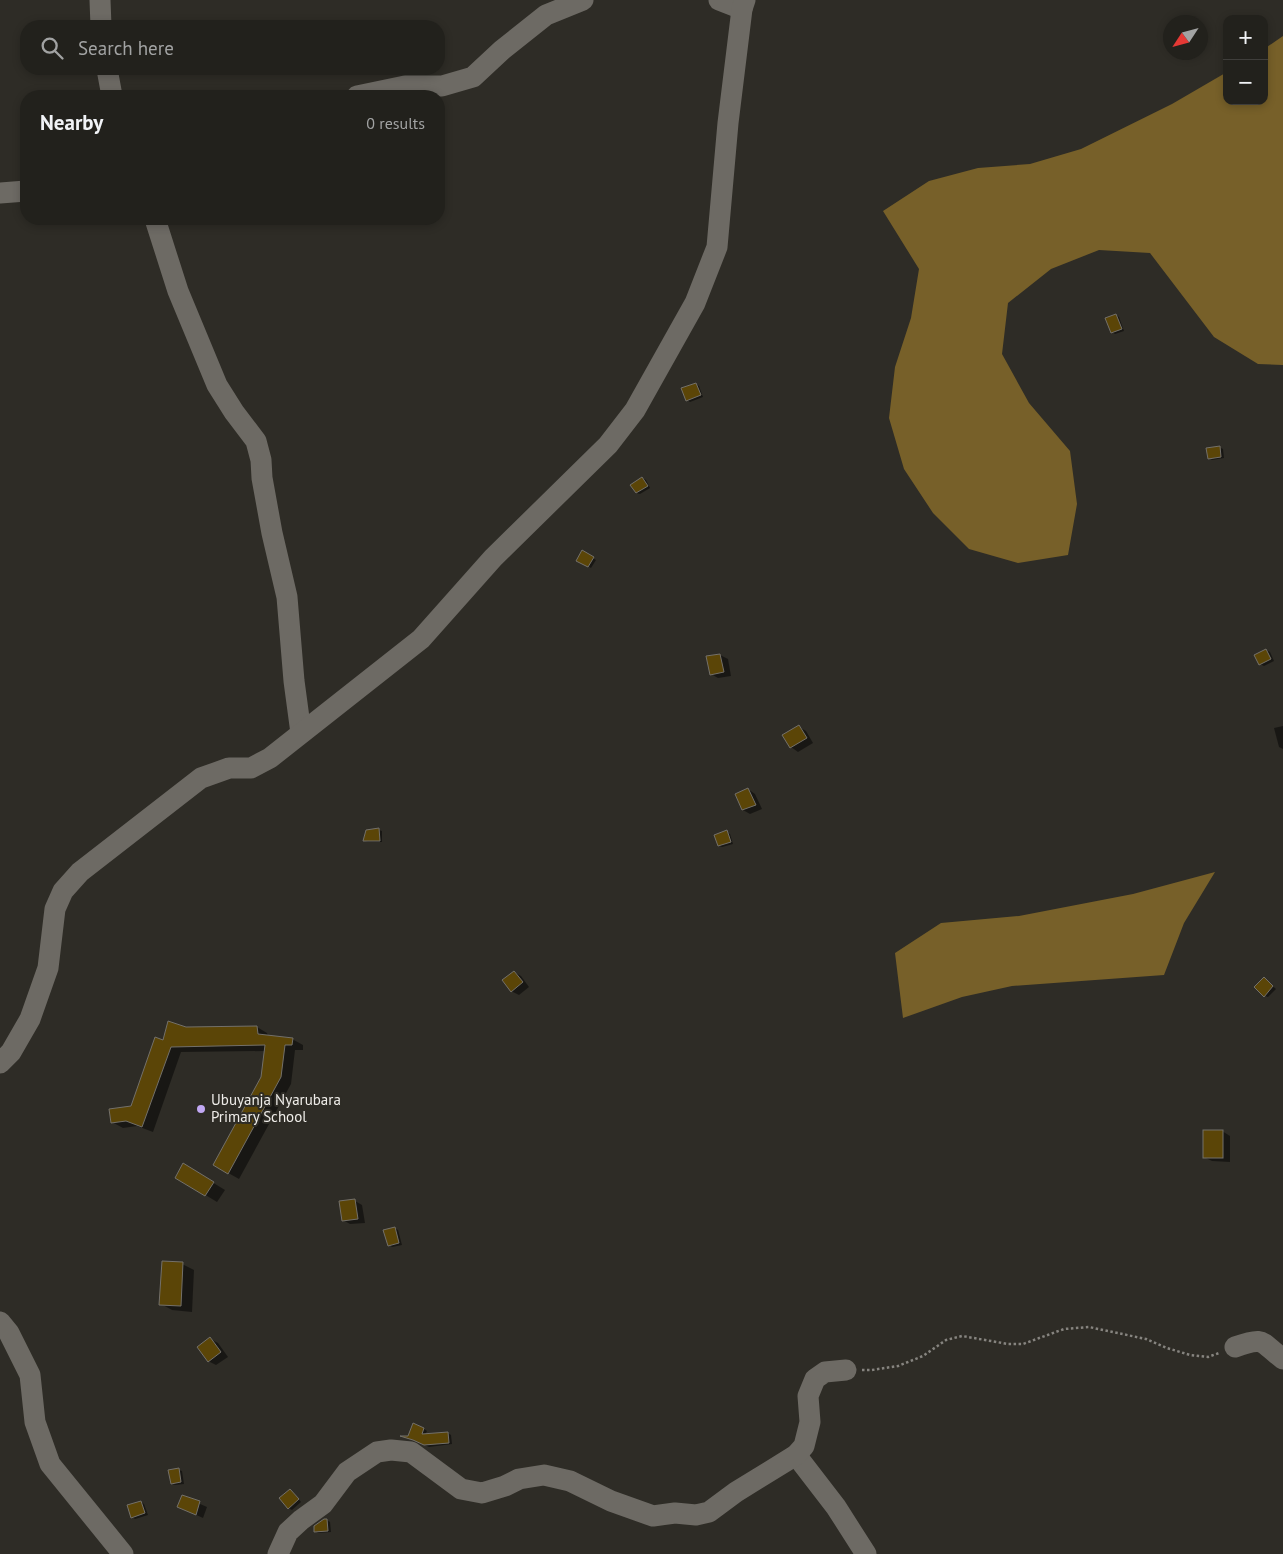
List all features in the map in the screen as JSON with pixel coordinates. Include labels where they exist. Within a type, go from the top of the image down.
[{"type":"street","points":[[100,0],[101,20]]},
{"type":"street","points":[[385,90],[405,86],[442,86],[473,77],[502,50],[546,15],[583,0]]},
{"type":"street","points":[[0,1063],[11,1052],[30,1019],[48,968],[55,909],[63,892],[80,872],[202,778],[229,768],[251,768],[270,758],[422,639],[493,558],[608,445],[635,410],[695,303],[717,247],[728,123],[744,4],[719,0]]},
{"type":"street","points":[[108,75],[111,90]]},
{"type":"street","points":[[0,193],[20,192]]},
{"type":"street","points":[[157,225],[178,291],[216,384],[256,441],[261,460],[262,478],[272,533],[287,597],[294,681],[301,733]]},
{"type":"street","points":[[0,1322],[9,1333],[30,1375],[36,1422],[50,1464],[123,1554]]},
{"type":"street","points":[[1235,1347],[1252,1341],[1265,1342],[1283,1359]]},
{"type":"street","points":[[278,1554],[288,1532],[323,1504],[347,1472],[377,1452],[392,1450],[411,1452],[462,1489],[482,1493],[505,1486],[519,1478],[544,1475],[570,1481],[612,1501],[653,1516],[675,1513],[696,1515],[709,1512],[736,1492],[796,1455],[804,1446],[810,1422],[808,1396],[815,1379],[825,1372],[846,1370]]},
{"type":"street","points":[[796,1455],[836,1507],[866,1554]]},
{"type":"path","points":[[846,1370],[872,1370],[898,1366],[923,1356],[946,1340],[962,1336],[1008,1344],[1023,1344],[1064,1329],[1089,1327],[1146,1339],[1190,1355],[1208,1357],[1235,1347]]},
{"type":"shaded area","points":[[1283,36],[1283,365],[1258,364],[1214,337],[1150,253],[1099,250],[1051,269],[1008,303],[1002,354],[1029,403],[1070,451],[1077,504],[1068,555],[1018,563],[969,549],[933,513],[904,469],[889,418],[895,367],[911,318],[919,269],[883,211],[929,181],[978,168],[1030,164],[1081,149],[1172,104],[1223,74],[1223,105],[1268,105],[1268,46]]},
{"type":"shaded area","points":[[1215,872],[1184,923],[1164,975],[1012,986],[962,997],[903,1018],[895,953],[941,923],[1019,916],[1133,894]]},
{"type":"building","points":[[1116,314],[1122,329],[1111,333],[1105,318]]},
{"type":"building","points":[[696,383],[701,395],[686,401],[681,388]]},
{"type":"building","points":[[1220,446],[1221,457],[1208,459],[1206,448]]},
{"type":"building","points":[[642,477],[648,486],[636,493],[630,485]]},
{"type":"building","points":[[582,550],[594,557],[588,567],[576,561]]},
{"type":"building","points":[[1266,649],[1271,659],[1259,665],[1254,655]]},
{"type":"building","points":[[720,654],[724,672],[710,675],[706,656]]},
{"type":"building","points":[[799,725],[807,738],[790,748],[782,735]]},
{"type":"building","points":[[748,788],[756,805],[742,810],[735,794]]},
{"type":"building","points":[[379,828],[380,841],[363,841],[366,830]]},
{"type":"building","points":[[727,830],[731,842],[718,846],[714,835]]},
{"type":"building","points":[[514,971],[523,982],[511,992],[502,980]]},
{"type":"building","points":[[1264,977],[1273,986],[1264,997],[1254,987]]},
{"type":"building","points":[[168,1021],[186,1027],[257,1026],[258,1034],[293,1038],[292,1045],[285,1045],[281,1077],[228,1174],[213,1165],[261,1077],[265,1045],[171,1047],[142,1127],[126,1121],[111,1123],[109,1109],[131,1106],[155,1037],[163,1040]]},
{"type":"building","points":[[1203,1130],[1223,1130],[1223,1158],[1203,1158]]},
{"type":"building","points":[[183,1163],[214,1182],[205,1196],[175,1178]]},
{"type":"building","points":[[355,1199],[358,1219],[342,1221],[339,1201]]},
{"type":"building","points":[[395,1227],[399,1243],[388,1246],[383,1230]]},
{"type":"building","points":[[162,1261],[183,1262],[181,1306],[159,1305]]},
{"type":"building","points":[[210,1337],[221,1352],[208,1362],[197,1347]]},
{"type":"building","points":[[413,1423],[424,1428],[422,1434],[448,1432],[449,1443],[424,1445],[400,1436],[408,1436]]},
{"type":"building","points":[[179,1468],[181,1482],[171,1484],[168,1470]]},
{"type":"building","points":[[290,1489],[299,1499],[288,1509],[279,1498]]},
{"type":"building","points":[[182,1495],[200,1501],[196,1515],[177,1507]]},
{"type":"building","points":[[141,1501],[145,1513],[131,1518],[127,1505]]},
{"type":"building","points":[[327,1519],[328,1531],[314,1532],[314,1526]]},
{"type":"place","name":"Ubuyanja Nyarubara Primary School","points":[[201,1109]]}]
